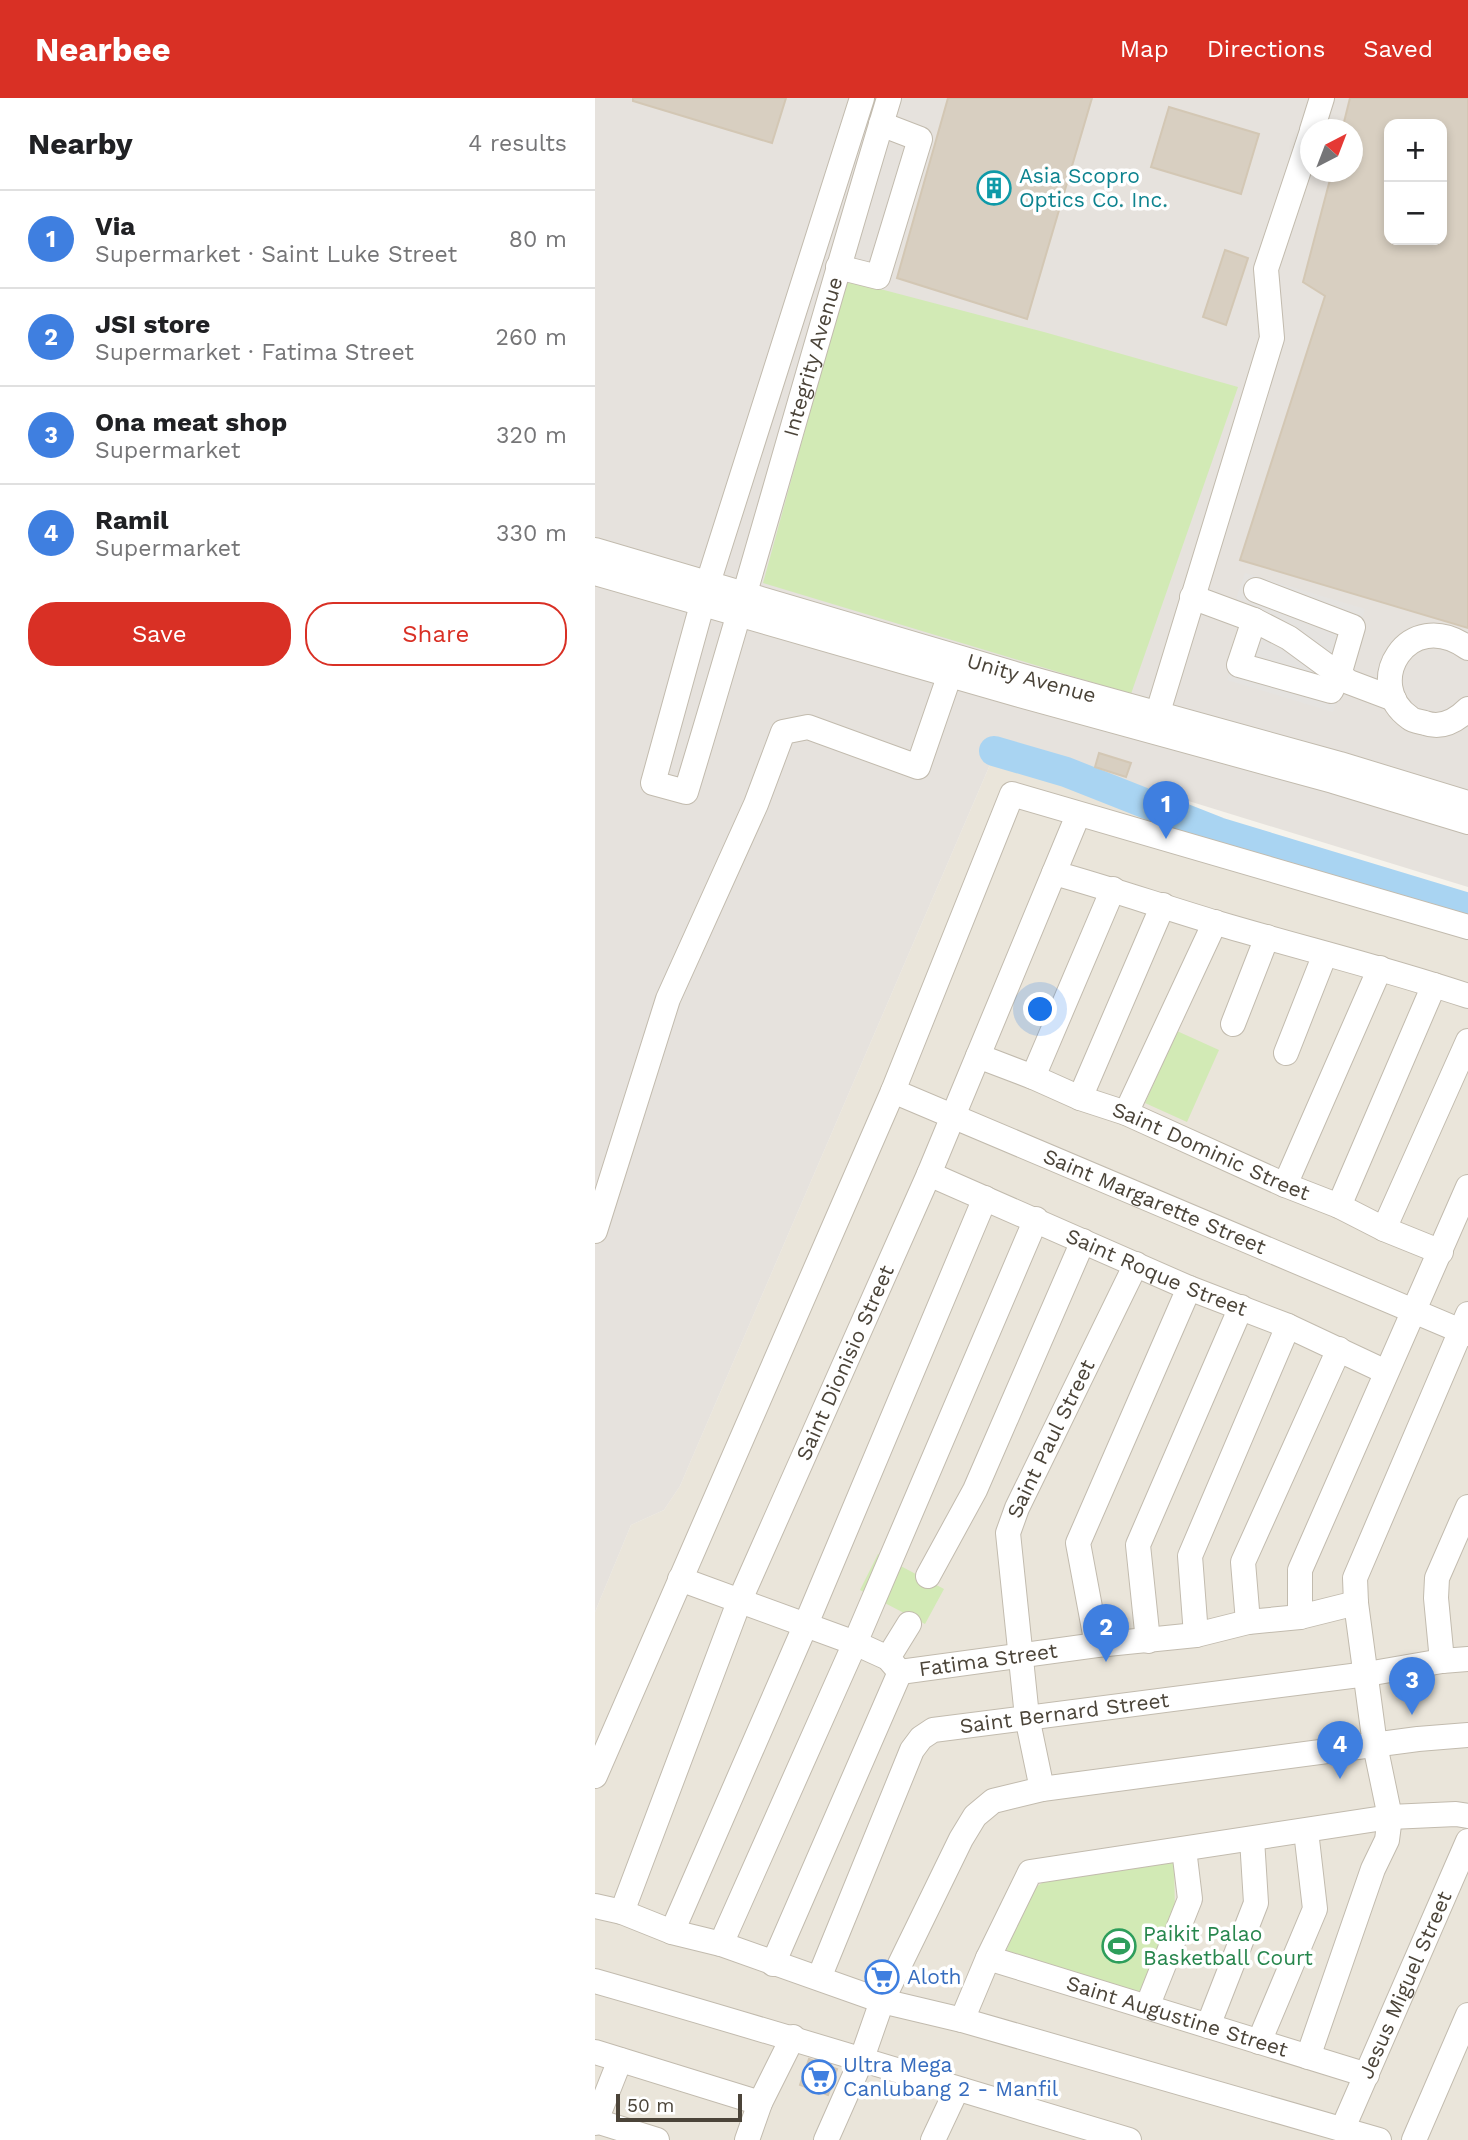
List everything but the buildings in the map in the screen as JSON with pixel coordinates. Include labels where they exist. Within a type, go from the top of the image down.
[{"type":"street","name":"Integrity Avenue","points":[[862,98],[705,593],[653,783],[685,792],[743,604],[838,267],[889,98]]},
{"type":"street","points":[[1315,119],[1322,98]]},
{"type":"street","points":[[838,267],[878,277],[920,139],[881,124]]},
{"type":"street","points":[[1158,712],[1272,338],[1266,269],[1300,165]]},
{"type":"street","name":"Unity Avenue","points":[[595,550],[705,593],[1158,712],[1468,803]]},
{"type":"street","name":"Unity Avenue","points":[[595,573],[705,593]]},
{"type":"street","points":[[1254,620],[1239,665],[1331,691],[1339,675],[1353,627],[1256,590]]},
{"type":"street","points":[[1192,597],[1254,620],[1289,638],[1349,682],[1394,699]]},
{"type":"street","name":"Unity Avenue","points":[[743,604],[950,674],[1321,777],[1468,822]]},
{"type":"street","points":[[1289,638],[1307,611]]},
{"type":"street","points":[[1468,648],[1453,638],[1435,634],[1417,638],[1402,648],[1392,664],[1389,682],[1394,699],[1410,718],[1433,726],[1457,721],[1468,709]]},
{"type":"street","points":[[595,1231],[668,999],[756,804],[783,732],[808,727],[918,766],[950,674]]},
{"type":"street","points":[[1033,698],[1041,711],[1146,744]]},
{"type":"street","points":[[595,1776],[893,1091],[1012,794],[1468,927]]},
{"type":"street","name":"Saint Dionisio Street","points":[[622,1912],[739,1602],[929,1174],[1078,815]]},
{"type":"street","points":[[1054,873],[1468,996]]},
{"type":"street","points":[[1033,1077],[1113,889]]},
{"type":"street","points":[[1080,1098],[1163,905]]},
{"type":"street","points":[[1126,1113],[1215,922]]},
{"type":"street","points":[[1233,1024],[1268,937]]},
{"type":"street","points":[[1286,1053],[1325,954]]},
{"type":"street","points":[[1285,1185],[1380,968]]},
{"type":"street","points":[[1339,1206],[1434,985]]},
{"type":"street","points":[[1384,1229],[1468,1041]]},
{"type":"street","name":"Saint Dominic Street","points":[[978,1056],[1080,1098],[1126,1113],[1441,1252]]},
{"type":"street","name":"Saint Margarette Street","points":[[893,1091],[1415,1311],[1466,1326]]},
{"type":"street","name":"Saint Roque Street","points":[[929,1174],[1189,1288],[1287,1326],[1387,1372]]},
{"type":"street","points":[[1300,1617],[1300,1570],[1468,1187]]},
{"type":"street","points":[[672,1932],[806,1624],[985,1198]]},
{"type":"street","points":[[721,1944],[855,1643],[1036,1219]]},
{"type":"street","points":[[927,1576],[975,1490],[1083,1241]]},
{"type":"street","name":"Saint Paul Street","points":[[1042,1788],[1027,1717],[1008,1533],[1017,1508],[1136,1264]]},
{"type":"street","points":[[1097,1645],[1079,1543],[1189,1288]]},
{"type":"street","points":[[1148,1641],[1137,1545],[1241,1307]]},
{"type":"street","points":[[1196,1635],[1190,1556],[1287,1326]]},
{"type":"street","points":[[1308,2057],[1373,1869],[1387,1840],[1390,1817],[1375,1745],[1355,1578],[1466,1326]]},
{"type":"street","points":[[1248,1622],[1243,1562],[1339,1349]]},
{"type":"street","points":[[1442,1661],[1436,1598],[1437,1578],[1468,1507]]},
{"type":"street","name":"Fatima Street","points":[[680,1579],[855,1643],[894,1665],[1020,1656],[1196,1635],[1248,1622],[1300,1617],[1356,1603]]},
{"type":"street","points":[[773,1964],[909,1624]]},
{"type":"street","name":"Saint Bernard Street","points":[[819,1978],[916,1743],[933,1730],[1468,1659]]},
{"type":"street","points":[[826,2140],[861,2061],[882,2001],[961,1839],[975,1816],[993,1801],[1042,1788],[1468,1735]]},
{"type":"street","points":[[962,2020],[1030,1871],[1390,1817],[1455,1814],[1468,1816]]},
{"type":"street","points":[[1259,2042],[1315,1909],[1306,1831]]},
{"type":"street","points":[[1208,2026],[1256,1903],[1252,1839]]},
{"type":"street","name":"Jesus Miguel Street","points":[[1343,2128],[1468,1841]]},
{"type":"street","points":[[1147,2007],[1190,1899],[1184,1849]]},
{"type":"street","points":[[595,1906],[622,1912],[672,1932],[721,1944],[882,2001],[962,2020],[1379,2140]]},
{"type":"street","name":"Saint Augustine Street","points":[[988,1958],[1367,2076]]},
{"type":"street","points":[[595,1981],[793,2037],[861,2061],[1129,2140]]},
{"type":"street","points":[[1414,2140],[1468,2015]]},
{"type":"street","points":[[747,2140],[760,2103],[793,2037]]},
{"type":"street","points":[[595,2052],[760,2103]]},
{"type":"street","points":[[620,2060],[595,2122],[657,2140]]},
{"type":"street","points":[[933,2140],[957,2089]]},
{"type":"shaded area","points":[[595,98],[1468,98],[1468,887],[997,742],[992,760],[680,1486],[664,1510],[631,1525],[595,1612]]},
{"type":"shaded area","points":[[1245,573],[1365,609],[1333,712],[1227,680],[1251,603],[1236,599]]},
{"type":"shaded area","points":[[992,760],[1468,907],[1468,2140],[595,2140],[595,1612],[631,1525],[664,1510],[680,1486]]},
{"type":"green space","points":[[846,280],[1238,387],[1131,694],[763,583]]},
{"type":"green space","points":[[1177,1031],[1219,1050],[1187,1122],[1145,1103]]},
{"type":"green space","points":[[878,1554],[944,1589],[925,1624],[860,1590]]},
{"type":"green space","points":[[1174,1861],[1175,1913],[1139,2000],[1005,1954],[1030,1891],[1045,1881]]},
{"type":"waterway","points":[[994,751],[1066,772],[1218,832],[1468,908]]},
{"type":"place","name":"Asia Scopro Optics Co. Inc.","points":[[994,188]]},
{"type":"place","name":"Via","points":[[1166,839]]},
{"type":"place","name":"JSI store","points":[[1106,1662]]},
{"type":"place","name":"Ona meat shop","points":[[1412,1715]]},
{"type":"place","name":"Ramil","points":[[1340,1779]]},
{"type":"place","name":"Paikit Palao Basketball Court","points":[[1119,1946]]},
{"type":"place","name":"Aloth","points":[[882,1977]]},
{"type":"place","name":"Ultra Mega Canlubang 2 - Manfil","points":[[819,2077]]}]
